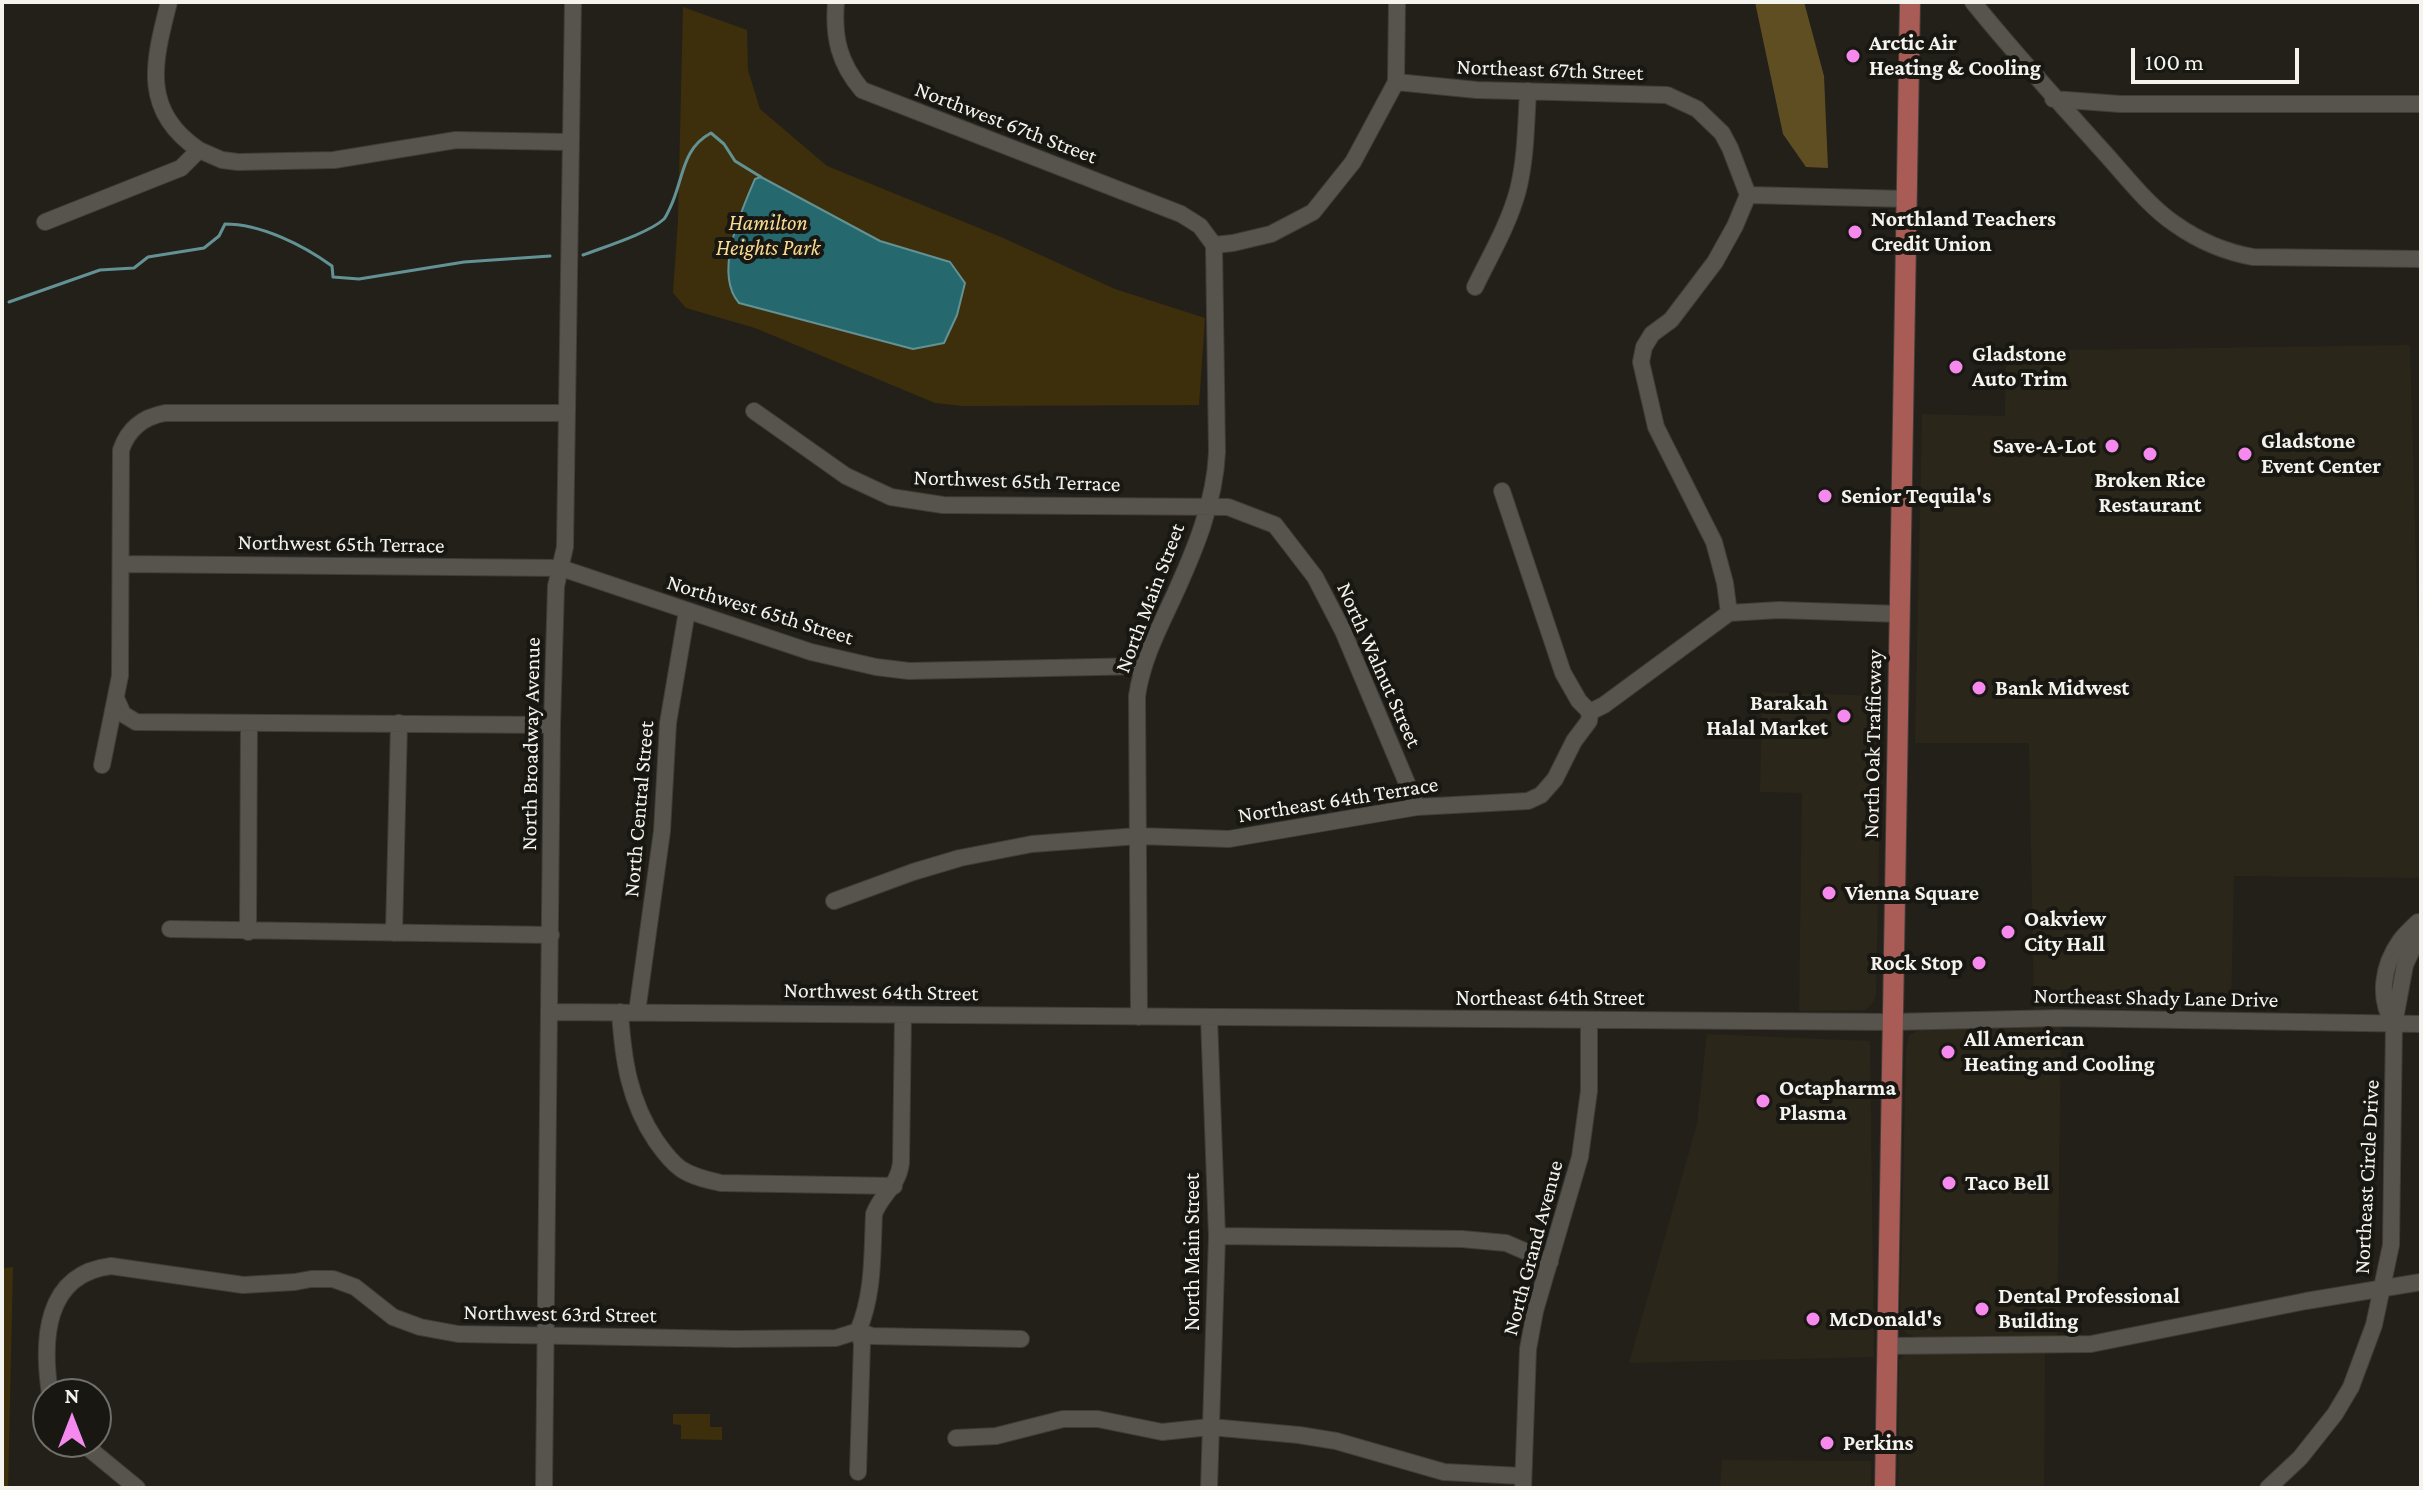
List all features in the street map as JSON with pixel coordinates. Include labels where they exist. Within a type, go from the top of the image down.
[{"type":"main road","name":"North Oak Trafficway","points":[[1885,1488],[1910,2]]},
{"type":"street","points":[[169,2],[155,60],[160,102],[170,124],[181,138],[222,160],[334,160],[456,140],[569,142]]},
{"type":"street","name":"North Broadway Avenue","points":[[544,1488],[552,725],[556,586],[565,547],[573,2]]},
{"type":"street","name":"Northwest 67th Street","points":[[836,2],[837,47],[847,70],[862,90],[1181,214],[1200,226],[1214,245]]},
{"type":"street","points":[[1214,245],[1243,242],[1271,234],[1313,212],[1353,162],[1396,82],[1397,2]]},
{"type":"street","points":[[1973,2],[2053,99],[2134,187],[2172,223],[2237,254],[2271,258],[2421,259]]},
{"type":"street","name":"Northeast 67th Street","points":[[1396,82],[1454,89],[1667,95],[1697,109],[1722,133],[1748,195]]},
{"type":"street","points":[[1475,287],[1509,216],[1517,191],[1523,166],[1528,91]]},
{"type":"street","points":[[2053,99],[2120,104],[2421,104]]},
{"type":"street","points":[[45,222],[181,168],[199,150]]},
{"type":"street","points":[[1729,613],[1714,542],[1656,427],[1641,362],[1644,347],[1652,334],[1671,320],[1715,262],[1748,195],[1908,199]]},
{"type":"street","name":"North Main Street","points":[[1139,1017],[1137,696],[1143,666],[1185,571],[1209,506],[1216,475],[1214,245]]},
{"type":"street","name":"Northwest 65th Terrace","points":[[754,411],[846,476],[891,497],[943,505],[1209,506]]},
{"type":"street","points":[[102,765],[121,661],[121,450],[127,436],[140,422],[165,413],[565,413]]},
{"type":"street","points":[[1502,491],[1563,673],[1570,688],[1590,712],[1604,705],[1729,613],[1779,610],[1900,614]]},
{"type":"street","name":"North Walnut Street","points":[[1209,506],[1228,507],[1275,525],[1315,577],[1350,645],[1417,807]]},
{"type":"street","name":"Northwest 65th Terrace","points":[[121,564],[561,568]]},
{"type":"street","name":"Northwest 65th Street","points":[[561,568],[811,652],[887,668],[909,671],[1143,666]]},
{"type":"street","name":"North Central Street","points":[[637,1012],[662,831],[668,723],[687,611]]},
{"type":"street","points":[[116,698],[123,714],[136,722],[552,725]]},
{"type":"street","name":"Northeast 64th Terrace","points":[[834,901],[913,872],[996,850],[1069,840],[1138,836],[1229,839],[1417,807],[1528,801],[1541,795],[1555,779],[1574,741],[1589,721],[1590,712]]},
{"type":"street","points":[[394,933],[399,723]]},
{"type":"street","points":[[248,932],[249,724]]},
{"type":"street","name":"Northeast Circle Drive","points":[[2268,1488],[2315,1442],[2351,1387],[2371,1336],[2384,1288],[2391,1245],[2394,1024],[2388,1015],[2383,990],[2386,969],[2400,941],[2418,921]]},
{"type":"street","points":[[170,929],[551,935]]},
{"type":"street","name":"Northwest 64th Street","points":[[551,1012],[1209,1017]]},
{"type":"street","points":[[620,1012],[623,1054],[631,1093],[655,1139],[680,1168],[702,1179],[721,1183],[894,1186]]},
{"type":"street","points":[[858,1472],[862,1343],[858,1331],[871,1292],[874,1214],[877,1204],[894,1186],[900,1173],[903,1015]]},
{"type":"street","name":"North Main Street","points":[[1209,1017],[1217,1236],[1209,1488]]},
{"type":"street","name":"Northeast 64th Street","points":[[1209,1017],[1891,1022]]},
{"type":"street","name":"Northeast Shady Lane Drive","points":[[1891,1022],[2060,1018],[2421,1024]]},
{"type":"street","name":"North Grand Avenue","points":[[1522,1482],[1528,1349],[1535,1311],[1573,1189],[1586,1124],[1589,1020]]},
{"type":"street","points":[[1217,1236],[1462,1239],[1506,1243],[1550,1262]]},
{"type":"street","name":"Northwest 63rd Street","points":[[50,1378],[49,1320],[54,1305],[71,1281],[95,1268],[111,1266],[243,1285],[333,1279],[355,1287],[393,1317],[420,1327],[458,1334],[646,1339],[836,1338],[858,1331],[872,1336],[1021,1339]]},
{"type":"street","points":[[1887,1346],[2091,1344],[2421,1282]]},
{"type":"street","points":[[956,1438],[996,1436],[1046,1422],[1080,1419],[1098,1419],[1162,1432],[1210,1427],[1336,1441],[1444,1472],[1522,1482]]},
{"type":"street","points":[[100,1458],[137,1488]]},
{"type":"shaded area","points":[[1755,2],[1804,2],[1824,76],[1828,168],[1806,167],[1783,134]]},
{"type":"shaded area","points":[[2410,345],[2421,740],[2421,878],[2234,876],[2231,1009],[2034,1009],[2029,743],[1915,743],[1922,414],[2005,416],[2006,351]]},
{"type":"shaded area","points":[[1762,692],[1882,696],[1876,993],[1866,1010],[1799,1011],[1802,793],[1760,792]]},
{"type":"shaded area","points":[[1926,1027],[2061,1027],[2057,1339],[1920,1339],[1907,1334],[1900,1325],[1906,1050],[1909,1035]]},
{"type":"shaded area","points":[[1707,1034],[1870,1041],[1874,1357],[1629,1363],[1697,1124]]},
{"type":"shaded area","points":[[1906,1352],[2045,1352],[2044,1488],[1898,1488],[1899,1360]]},
{"type":"shaded area","points":[[1722,1460],[1871,1461],[1871,1488],[1720,1488]]},
{"type":"green space","name":"Hamilton Heights Park","points":[[683,7],[747,30],[748,70],[760,109],[827,166],[1001,237],[1115,289],[1205,318],[1199,405],[963,406],[935,403],[755,328],[686,308],[673,293],[678,220]]},
{"type":"green space","points":[[13,1267],[8,1488],[2,1488],[2,1272],[5,1268]]},
{"type":"green space","points":[[673,1414],[710,1414],[710,1427],[722,1427],[722,1440],[681,1439],[681,1425],[673,1424]]},
{"type":"water","points":[[761,177],[880,241],[950,262],[965,283],[957,315],[944,343],[913,349],[739,303],[732,290],[729,259],[743,208],[755,179]]},
{"type":"waterway","points":[[583,255],[637,234],[664,219],[689,156],[694,147],[711,133],[724,144],[735,161],[761,177]]},
{"type":"waterway","points":[[9,302],[100,270],[134,268],[148,257],[204,248],[219,236],[225,224],[253,228],[295,243],[332,266],[333,277],[359,279],[464,262],[550,256]]},
{"type":"place","name":"Arctic Air Heating & Cooling","points":[[1853,56]]},
{"type":"place","name":"Northland Teachers Credit Union","points":[[1855,232]]},
{"type":"place","name":"Gladstone Auto Trim","points":[[1956,367]]},
{"type":"place","name":"Save-A-Lot","points":[[2112,446]]},
{"type":"place","name":"Broken Rice Restaurant","points":[[2150,454]]},
{"type":"place","name":"Gladstone Event Center","points":[[2245,454]]},
{"type":"place","name":"Senior Tequila's","points":[[1825,496]]},
{"type":"place","name":"Bank Midwest","points":[[1979,688]]},
{"type":"place","name":"Barakah Halal Market","points":[[1844,716]]},
{"type":"place","name":"Vienna Square","points":[[1829,893]]},
{"type":"place","name":"Oakview City Hall","points":[[2008,932]]},
{"type":"place","name":"Rock Stop","points":[[1979,963]]},
{"type":"place","name":"All American Heating and Cooling","points":[[1948,1052]]},
{"type":"place","name":"Octapharma Plasma","points":[[1763,1101]]},
{"type":"place","name":"Taco Bell","points":[[1949,1183]]},
{"type":"place","name":"Dental Professional Building","points":[[1982,1309]]},
{"type":"place","name":"McDonald's","points":[[1813,1319]]},
{"type":"place","name":"Perkins","points":[[1827,1443]]}]
